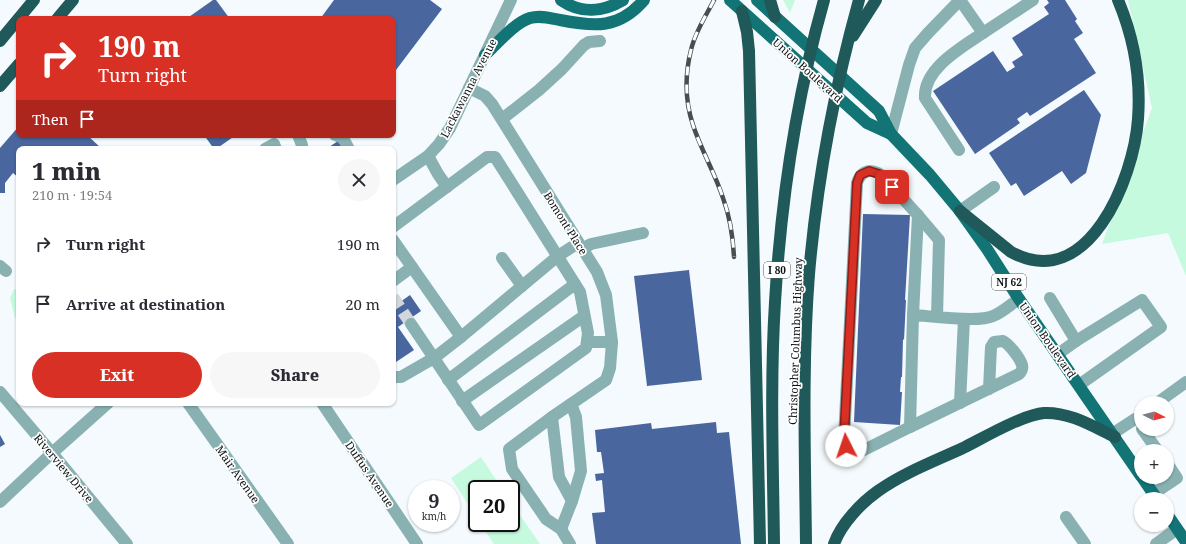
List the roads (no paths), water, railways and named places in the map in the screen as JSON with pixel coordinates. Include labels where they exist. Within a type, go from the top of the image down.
[{"type":"highway","points":[[20,16],[33,0]]},
{"type":"highway","points":[[60,16],[73,0]]},
{"type":"highway","points":[[770,0],[778,19]]},
{"type":"highway","name":"Christopher Columbus Highway","points":[[774,544],[773,369],[775,303],[779,252],[785,194],[802,86],[824,0]]},
{"type":"highway","name":"Christopher Columbus Highway","points":[[806,544],[805,385],[809,275],[814,221],[832,113],[847,45],[859,0]]},
{"type":"highway","points":[[847,45],[876,0]]},
{"type":"highway","points":[[960,211],[1011,252],[1030,260],[1050,261],[1070,255],[1087,243],[1095,233],[1114,202],[1123,182],[1135,141],[1138,120],[1138,76],[1135,57],[1126,19],[1118,0]]},
{"type":"highway","points":[[742,11],[747,32],[748,51],[760,544]]},
{"type":"highway","points":[[0,41],[16,21]]},
{"type":"highway","points":[[0,86],[16,67]]},
{"type":"highway","points":[[834,544],[844,526],[878,491],[902,477],[1020,420],[1042,414],[1065,415],[1076,418],[1114,436]]},
{"type":"main road","points":[[561,0],[573,7],[590,11],[605,9],[623,0]]},
{"type":"main road","points":[[485,55],[515,27],[530,18],[544,17],[581,24],[607,24],[620,20],[631,13],[644,0]]},
{"type":"main road","name":"Union Boulevard","points":[[730,0],[867,123],[891,134]]},
{"type":"main road","name":"Union Boulevard","points":[[757,0],[878,111],[891,134],[930,175],[960,211],[1134,466]]},
{"type":"main road","points":[[1174,524],[1186,542]]},
{"type":"street","name":"Lackawanna Avenue","points":[[396,178],[428,156],[439,144],[450,128],[511,0]]},
{"type":"street","points":[[891,134],[908,65],[915,48],[928,33],[960,0],[983,33]]},
{"type":"street","points":[[959,150],[925,98],[926,90],[931,78],[944,61],[959,48],[1033,0]]},
{"type":"street","points":[[502,119],[539,90],[584,45],[589,42],[600,41]]},
{"type":"street","name":"Bomont Place","points":[[469,88],[485,96],[502,119],[597,272],[606,295],[612,342],[610,368],[606,380],[571,404]]},
{"type":"street","points":[[428,156],[447,187]]},
{"type":"street","points":[[396,225],[487,157],[495,157],[580,292],[588,333],[586,348],[479,425],[411,324]]},
{"type":"street","points":[[937,317],[939,240],[918,215],[879,174],[869,171],[860,175],[857,183],[844,443],[851,450],[860,451],[989,389]]},
{"type":"street","points":[[960,211],[994,187]]},
{"type":"street","points":[[910,427],[913,315],[918,215]]},
{"type":"street","points":[[396,377],[401,377],[434,358],[558,256],[580,246],[643,233]]},
{"type":"street","points":[[396,244],[461,337]]},
{"type":"street","points":[[502,258],[522,286]]},
{"type":"street","points":[[396,279],[412,267]]},
{"type":"street","points":[[448,380],[575,284]]},
{"type":"street","points":[[1050,298],[1076,341]]},
{"type":"street","points":[[913,315],[964,319],[984,318],[993,316],[1019,299]]},
{"type":"street","points":[[1058,354],[1076,341],[1142,300],[1161,327],[1079,385]]},
{"type":"street","points":[[462,401],[584,316]]},
{"type":"street","points":[[960,403],[964,319]]},
{"type":"street","points":[[587,342],[612,342]]},
{"type":"street","points":[[1167,396],[1186,382]]},
{"type":"street","name":"Riverview Drive","points":[[0,392],[127,544]]},
{"type":"street","points":[[561,529],[572,501],[581,471],[576,417],[571,404],[508,449],[512,469],[546,519],[561,529],[570,544]]},
{"type":"street","points":[[0,502],[105,406]]},
{"type":"street","name":"Mair Avenue","points":[[190,406],[288,544]]},
{"type":"street","name":"Duffus Avenue","points":[[324,406],[417,544]]},
{"type":"street","points":[[552,417],[559,477],[572,501]]},
{"type":"street","points":[[1114,436],[1134,425]]},
{"type":"street","points":[[1160,492],[1170,484]]},
{"type":"street","points":[[1066,517],[1085,544]]},
{"type":"street","points":[[1156,544],[1177,529]]},
{"type":"tunnel","points":[[396,302],[411,324]]},
{"type":"railway","points":[[714,0],[698,30],[693,43],[689,59],[687,97],[690,116],[696,134],[720,189],[728,212],[734,257]]}]
